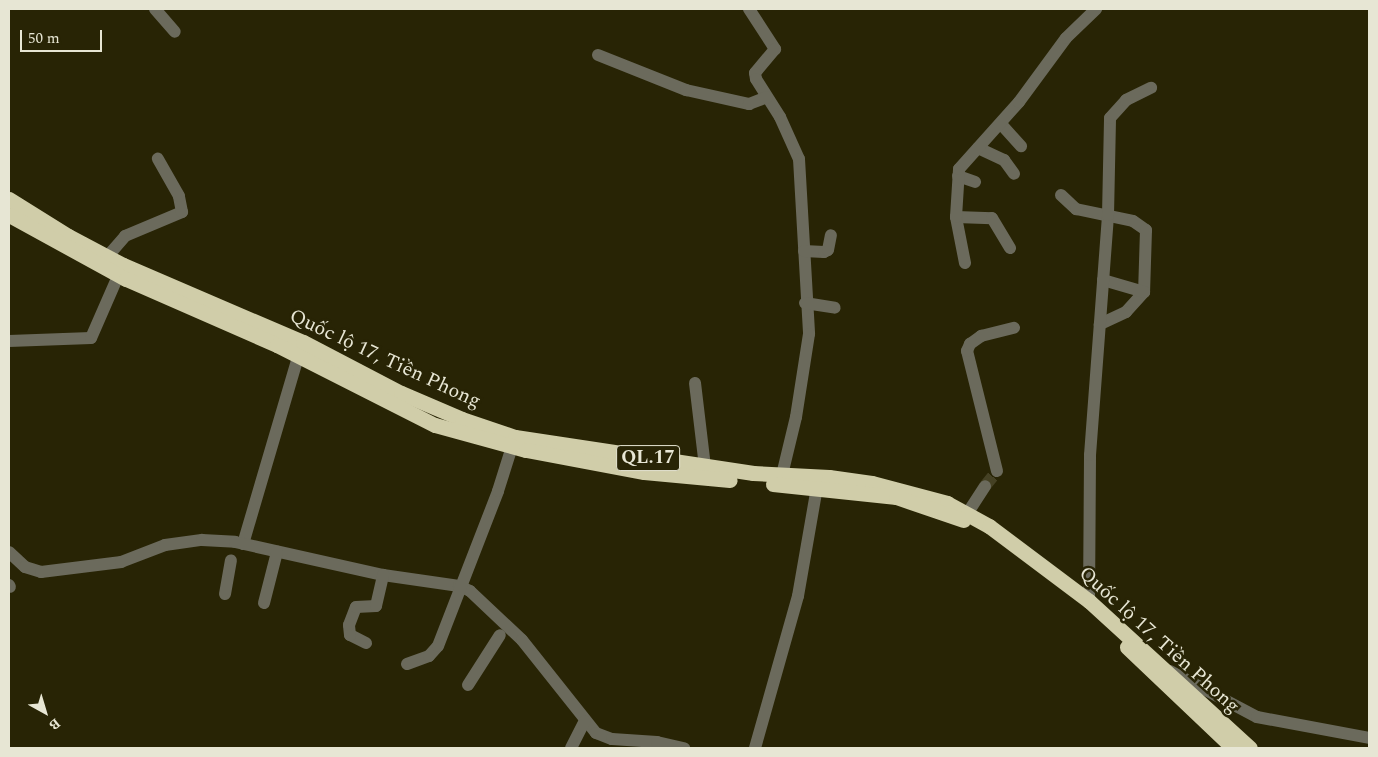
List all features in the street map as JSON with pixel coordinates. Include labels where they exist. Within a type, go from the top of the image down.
[{"type":"highway","name":"Quốc lộ 17, Tiền Phong","points":[[9,199],[107,257],[121,270]]},
{"type":"highway","name":"Quốc lộ 17, Tiền Phong","points":[[9,215],[121,270],[513,441],[644,472],[818,482],[908,491],[947,503],[989,526],[1089,600],[1167,669],[1250,748]]},
{"type":"highway","name":"Quốc lộ 17, Tiền Phong","points":[[513,441],[705,467],[782,475],[896,497],[963,520],[1083,607],[1233,748]]},
{"type":"street","points":[[155,9],[175,32]]},
{"type":"street","points":[[749,9],[775,48],[755,73],[799,159],[805,303],[810,320],[796,417],[782,475]]},
{"type":"street","points":[[965,264],[956,216],[958,176],[966,159],[1001,124],[1066,38],[1096,9]]},
{"type":"street","points":[[598,55],[686,90],[749,104],[767,97]]},
{"type":"street","points":[[1089,600],[1090,455],[1108,215],[1110,118],[1126,100],[1151,88]]},
{"type":"street","points":[[1001,124],[1021,146]]},
{"type":"street","points":[[978,148],[1004,160],[1014,174]]},
{"type":"street","points":[[107,257],[125,236],[182,212],[179,196],[158,159]]},
{"type":"street","points":[[958,176],[976,182]]},
{"type":"street","points":[[1061,195],[1076,209],[1141,224],[1146,230],[1144,292],[1126,312],[1100,324]]},
{"type":"street","points":[[956,216],[992,218],[1010,248]]},
{"type":"street","points":[[804,251],[824,252],[828,250],[831,235]]},
{"type":"street","points":[[9,342],[91,338],[121,270]]},
{"type":"street","points":[[1103,280],[1144,292]]},
{"type":"street","points":[[805,303],[835,308]]},
{"type":"street","points":[[997,471],[967,352],[970,344],[981,336],[1014,328]]},
{"type":"street","points":[[225,594],[236,548],[263,475],[301,349]]},
{"type":"street","points":[[696,383],[705,467]]},
{"type":"street","points":[[406,664],[429,656],[438,646],[489,516],[513,441]]},
{"type":"street","points":[[755,748],[798,596],[805,565],[818,482]]},
{"type":"street","points":[[967,514],[985,486]]},
{"type":"street","points":[[9,552],[24,567],[41,572],[121,562],[165,545],[202,540],[236,548],[277,552],[383,576],[462,587],[505,630],[596,733],[612,739],[657,742],[684,748]]},
{"type":"street","points":[[264,603],[277,552]]},
{"type":"street","points":[[366,643],[350,635],[349,625],[356,607],[376,606],[383,576]]},
{"type":"street","points":[[468,685],[505,630]]},
{"type":"street","points":[[1167,669],[1257,717],[1369,738]]},
{"type":"street","points":[[571,748],[585,721]]},
{"type":"tunnel","points":[[985,486],[997,471]]}]
